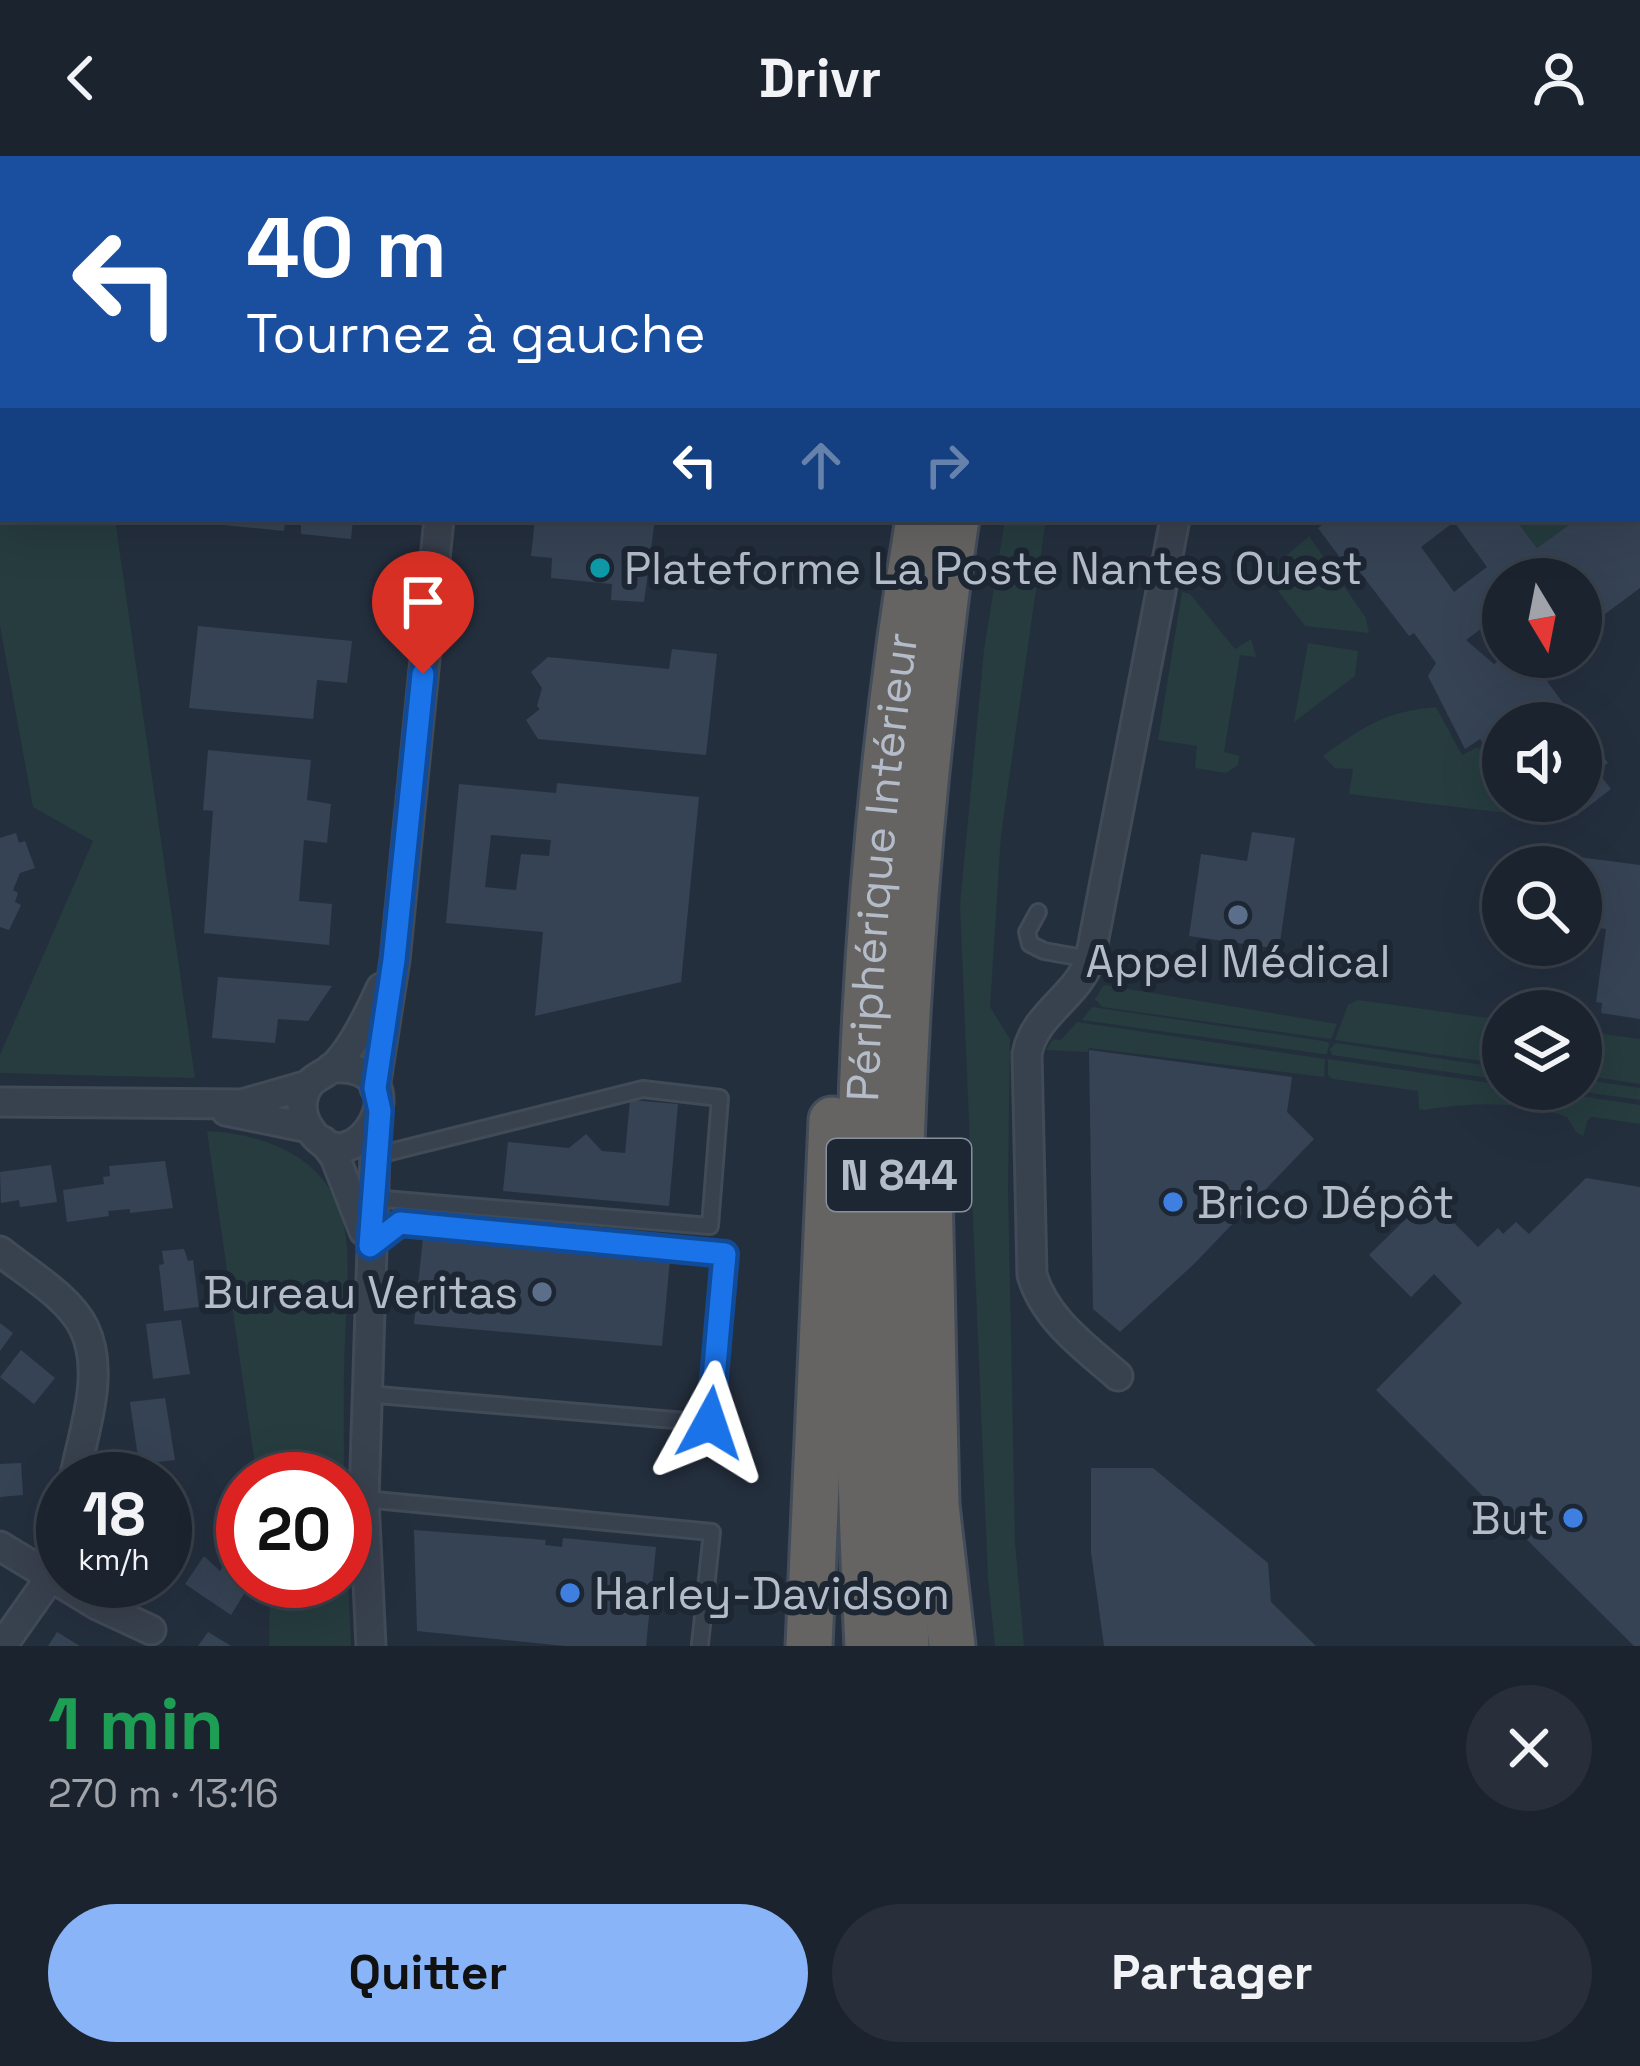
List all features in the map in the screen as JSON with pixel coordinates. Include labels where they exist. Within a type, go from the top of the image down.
[{"type":"highway","name":"Périphérique Intérieur","points":[[868,1646],[857,1333],[869,971],[900,649],[919,522]]},
{"type":"highway","name":"N 844","points":[[906,1646],[898,1424],[900,1150],[913,916],[956,522]]},
{"type":"highway","points":[[933,706],[950,749],[929,1171],[934,1445],[952,1646]]},
{"type":"highway","points":[[809,1646],[828,1180],[839,1030],[842,1004],[869,971]]},
{"type":"highway","points":[[944,1584],[958,1597],[967,1646]]},
{"type":"street","points":[[365,1452],[372,1198],[380,1111],[375,1088],[394,960],[439,522]]},
{"type":"street","points":[[1118,1376],[1064,1328],[1043,1302],[1031,1265],[1029,1042],[1085,973],[1090,959],[1174,522]]},
{"type":"street","points":[[370,1246],[344,1178],[302,1107],[368,1015],[394,960]]},
{"type":"street","points":[[0,1102],[242,1104],[320,1077],[356,1071],[375,1088]]},
{"type":"street","points":[[205,1106],[347,1145],[369,1133],[376,1123]]},
{"type":"street","points":[[0,1251],[69,1308],[84,1327],[92,1356],[92,1391],[80,1452]]},
{"type":"street","points":[[0,1546],[36,1569]]},
{"type":"street","points":[[2,1646],[36,1598]]},
{"type":"street","points":[[108,1608],[151,1630]]},
{"type":"street","points":[[368,1608],[370,1646]]},
{"type":"lane","points":[[1038,912],[1027,932],[1030,944],[1060,956],[1090,959]]},
{"type":"lane","points":[[372,1198],[710,1226],[720,1098],[643,1089],[374,1156]]},
{"type":"lane","points":[[366,1394],[710,1423],[725,1254],[400,1223],[370,1246]]},
{"type":"lane","points":[[372,1500],[712,1532],[700,1644]]},
{"type":"green space","points":[[0,522],[115,522],[195,1078],[0,1073],[0,1055],[93,841],[33,807],[0,626]]},
{"type":"green space","points":[[1005,522],[1046,522],[1001,835],[990,1007],[1010,1039],[1015,1542],[1024,1646],[995,1646],[988,1579],[960,905],[984,650]]},
{"type":"green space","points":[[1517,522],[1573,522],[1537,548]]},
{"type":"green space","points":[[1309,536],[1366,618],[1369,633],[1305,626],[1265,574]]},
{"type":"green space","points":[[1182,592],[1190,594],[1235,649],[1251,639],[1256,657],[1240,655],[1224,752],[1239,756],[1238,765],[1226,773],[1195,768],[1197,746],[1158,740]]},
{"type":"green space","points":[[1308,643],[1358,651],[1355,676],[1294,722]]},
{"type":"green space","points":[[1436,707],[1462,755],[1478,747],[1482,752],[1482,810],[1349,794],[1353,769],[1335,768],[1323,756],[1375,722]]},
{"type":"green space","points":[[1104,985],[1337,1024],[1331,1039],[1102,1007],[1095,999]]},
{"type":"green space","points":[[1358,1000],[1482,1017],[1482,1061],[1335,1040],[1348,1005]]},
{"type":"green space","points":[[1092,1007],[1329,1043],[1323,1054],[1082,1020]]},
{"type":"green space","points":[[1077,1022],[1325,1059],[1324,1077],[1089,1048],[1087,1052],[1046,1050]]},
{"type":"green space","points":[[1602,1034],[1640,1039],[1640,1084],[1602,1078]]},
{"type":"green space","points":[[1336,1043],[1482,1065],[1482,1077],[1332,1055],[1330,1049]]},
{"type":"green space","points":[[1328,1059],[1482,1082],[1482,1104],[1424,1110],[1419,1109],[1418,1091],[1328,1075]]},
{"type":"green space","points":[[1602,1082],[1640,1088],[1640,1100],[1602,1095]]},
{"type":"green space","points":[[1602,1099],[1640,1105],[1640,1124],[1592,1117],[1583,1136],[1567,1117],[1540,1110],[1602,1110]]},
{"type":"green space","points":[[207,1131],[259,1139],[302,1160],[334,1196],[343,1220],[348,1259],[344,1452],[253,1452]]},
{"type":"green space","points":[[270,1608],[349,1608],[351,1646],[269,1646]]},
{"type":"building","points":[[193,522],[285,522],[284,531]]},
{"type":"building","points":[[285,522],[353,522],[351,539],[301,534],[301,524]]},
{"type":"building","name":"Plateforme La Poste Nantes Ouest","points":[[535,522],[655,522],[644,602],[611,600],[612,584],[551,578],[552,558],[531,556]]},
{"type":"building","points":[[1326,522],[1454,522],[1421,547],[1454,592],[1482,571],[1482,628],[1466,640],[1482,654],[1482,678],[1545,678],[1562,702],[1482,702],[1482,742],[1465,749],[1428,676],[1436,663],[1356,567],[1350,571],[1318,528]]},
{"type":"building","points":[[1454,522],[1517,522],[1537,548],[1573,522],[1640,522],[1640,588],[1602,616],[1602,558],[1482,560]]},
{"type":"building","points":[[198,626],[352,641],[347,683],[317,680],[313,719],[189,708]]},
{"type":"building","points":[[672,649],[717,654],[706,755],[538,739],[526,720],[540,709],[542,688],[531,672],[548,657],[669,669]]},
{"type":"building","points":[[208,750],[311,760],[307,800],[331,804],[327,843],[304,840],[299,901],[332,904],[329,945],[204,933],[213,811],[203,810]]},
{"type":"building","points":[[557,783],[699,797],[681,982],[535,1016],[543,932],[446,923],[459,784],[556,793]],"holes":[[[491,835],[551,840],[549,856],[521,854],[516,890],[485,887]]]},
{"type":"building","points":[[1252,832],[1295,838],[1279,949],[1189,936],[1201,854],[1247,861]]},
{"type":"building","points":[[16,833],[19,843],[25,841],[35,868],[20,873],[13,890],[18,893],[15,902],[21,905],[9,930],[0,927],[0,838]]},
{"type":"building","points":[[1602,860],[1640,865],[1640,1019],[1602,1013],[1602,990],[1598,990],[1606,929],[1602,928]]},
{"type":"building","points":[[218,977],[332,986],[308,1021],[278,1019],[275,1043],[212,1038]]},
{"type":"building","name":"Brico Dépôt","points":[[1089,1050],[1292,1077],[1287,1112],[1314,1139],[1194,1264],[1120,1332],[1093,1309]]},
{"type":"building","points":[[630,1100],[678,1104],[669,1206],[503,1191],[508,1142],[569,1148],[586,1134],[602,1151],[625,1153]]},
{"type":"building","points":[[165,1161],[173,1208],[108,1211],[109,1216],[67,1222],[63,1190],[104,1184],[103,1177],[110,1176],[109,1166]]},
{"type":"building","points":[[51,1165],[57,1202],[20,1207],[19,1200],[1,1203],[0,1172]]},
{"type":"building","name":"But","points":[[1586,1178],[1640,1187],[1640,1646],[1634,1646],[1376,1390],[1462,1303],[1434,1274],[1411,1297],[1369,1255],[1428,1197],[1478,1247],[1498,1228],[1503,1234],[1516,1222],[1529,1234]]},
{"type":"building","points":[[423,1237],[670,1259],[662,1346],[414,1324]]},
{"type":"building","points":[[184,1249],[188,1261],[193,1260],[199,1307],[164,1311],[162,1251]]},
{"type":"building","points":[[181,1320],[190,1374],[153,1379],[146,1324]]},
{"type":"building","points":[[0,1323],[13,1333],[0,1351]]},
{"type":"building","points":[[21,1350],[55,1378],[34,1404],[0,1377]]},
{"type":"building","points":[[165,1398],[174,1452],[137,1452],[130,1402]]},
{"type":"building","points":[[21,1463],[23,1495],[0,1497],[0,1464]]},
{"type":"building","points":[[1091,1468],[1153,1468],[1268,1563],[1271,1602],[1316,1646],[1104,1646],[1091,1552]]},
{"type":"building","name":"Harley-Davidson","points":[[414,1530],[546,1540],[545,1545],[562,1547],[563,1538],[656,1547],[646,1646],[565,1646],[417,1631]]},
{"type":"building","points":[[204,1556],[216,1567],[216,1605],[192,1589],[192,1574]]},
{"type":"building","points":[[57,1632],[80,1646],[48,1646]]},
{"type":"building","points":[[208,1632],[231,1646],[198,1646]]},
{"type":"place","name":"Plateforme La Poste Nantes Ouest","points":[[600,568]]},
{"type":"place","name":"Appel Médical","points":[[1238,915]]},
{"type":"place","name":"Brico Dépôt","points":[[1173,1202]]},
{"type":"place","name":"Bureau Veritas","points":[[542,1292]]},
{"type":"place","name":"But","points":[[1573,1518]]},
{"type":"place","name":"Harley-Davidson","points":[[570,1593]]},
{"type":"route","points":[[423,674],[394,960],[375,1088],[380,1111],[370,1246],[400,1223],[725,1254],[710,1423]]}]
